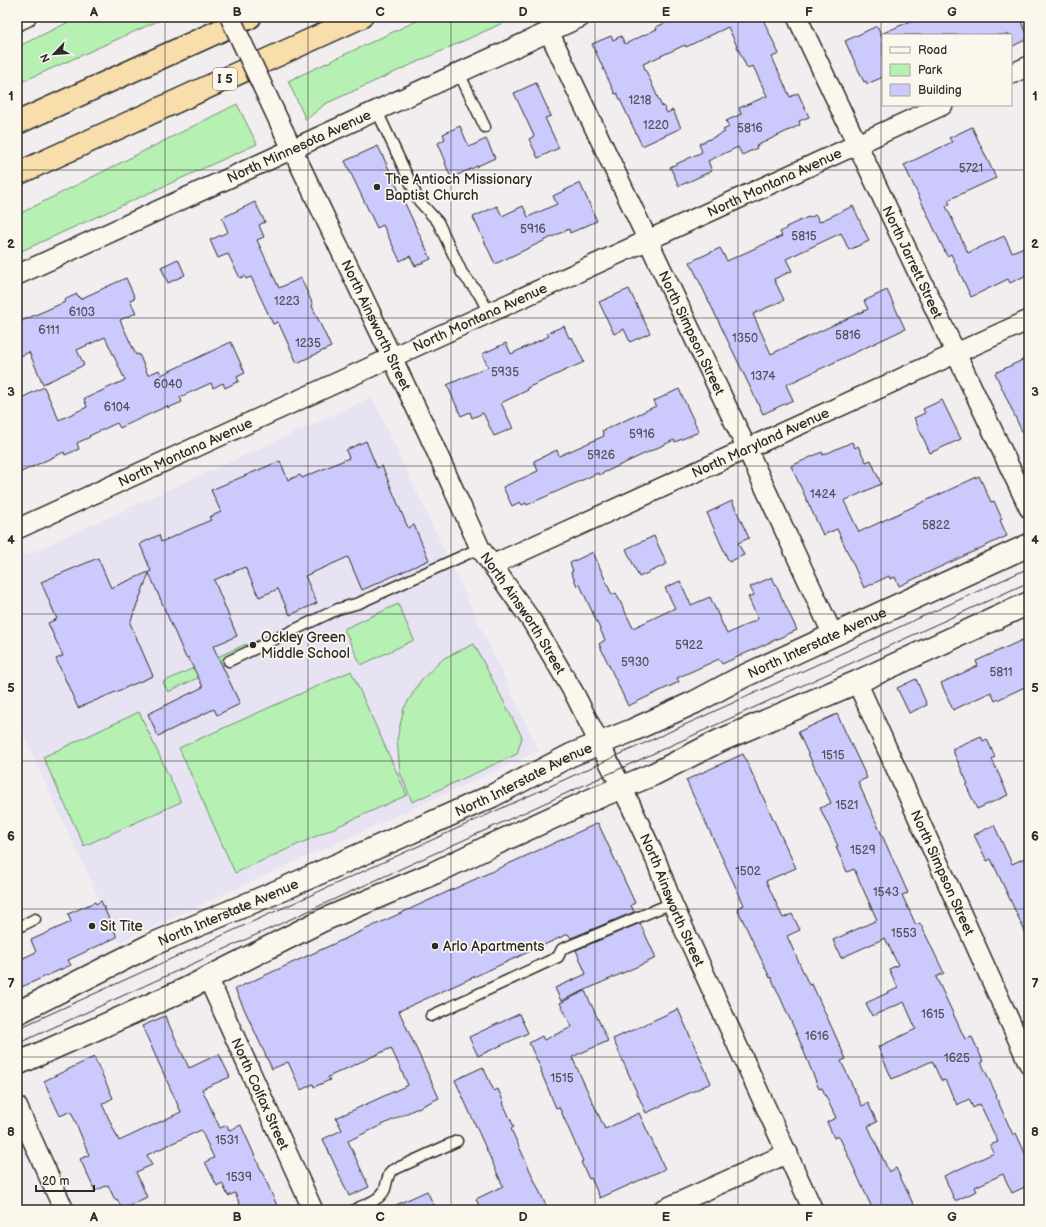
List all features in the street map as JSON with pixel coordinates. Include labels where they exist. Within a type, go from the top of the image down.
[{"type":"highway","points":[[17,123],[250,17]]},
{"type":"highway","name":"I 5","points":[[17,174],[361,17]]},
{"type":"highway","points":[[17,185],[90,141]]},
{"type":"street","points":[[17,21],[26,17]]},
{"type":"street","name":"North Ainsworth Street","points":[[230,17],[392,358],[480,548],[531,620],[556,661],[574,693],[622,788],[656,860],[672,903],[814,1210]]},
{"type":"street","name":"North Minnesota Avenue","points":[[17,276],[581,17]]},
{"type":"street","name":"North Jarrett Street","points":[[797,17],[1029,508]]},
{"type":"street","name":"North Simpson Street","points":[[549,32],[747,449],[832,635]]},
{"type":"street","points":[[1012,74],[1029,66]]},
{"type":"street","name":"North Montana Avenue","points":[[17,529],[941,106]]},
{"type":"street","name":"North Maryland Avenue","points":[[492,565],[1029,320]]},
{"type":"street","name":"North Interstate Avenue","points":[[17,1013],[151,945],[281,890],[492,796],[571,755],[633,730],[688,705],[742,677],[1029,545]]},
{"type":"street","points":[[17,1064],[184,990],[321,921],[434,873],[591,800],[654,774],[719,741],[857,682],[1029,603]]},
{"type":"street","name":"North Simpson Street","points":[[857,682],[1029,1064]]},
{"type":"street","name":"North Colfax Street","points":[[208,978],[313,1210]]},
{"type":"street","points":[[17,1106],[64,1210]]},
{"type":"street","points":[[662,1210],[788,1153]]},
{"type":"lane","points":[[459,73],[485,127]]},
{"type":"lane","points":[[377,111],[419,201],[438,222],[462,273],[479,294],[489,313]]},
{"type":"lane","points":[[229,661],[338,609],[360,603],[480,548]]},
{"type":"lane","points":[[431,1016],[558,957],[562,949],[672,903]]},
{"type":"lane","points":[[17,928],[35,919]]},
{"type":"lane","points":[[354,1210],[379,1198],[383,1193],[391,1171],[457,1141]]},
{"type":"shaded area","name":"Ockley Green Middle School","points":[[372,397],[539,751],[119,942],[17,722],[17,559]]},
{"type":"green space","points":[[79,17],[167,17],[17,84],[17,47]]},
{"type":"green space","points":[[425,17],[516,17],[325,104],[306,120],[288,81]]},
{"type":"green space","points":[[237,104],[257,144],[17,253],[17,215]]},
{"type":"green space","points":[[398,604],[414,640],[361,665],[344,629]]},
{"type":"green space","points":[[246,644],[250,653],[168,692],[163,682]]},
{"type":"green space","points":[[474,644],[522,737],[517,754],[412,802],[400,772],[397,739],[404,708],[421,680],[444,658]]},
{"type":"green space","points":[[351,671],[407,795],[235,873],[179,748]]},
{"type":"green space","points":[[139,712],[181,802],[84,846],[43,757]]},
{"type":"building","points":[[678,17],[762,17],[779,54],[772,57],[790,97],[798,93],[809,117],[799,121],[800,125],[756,146],[757,148],[742,155],[738,147],[708,161],[712,171],[679,186],[670,167],[702,152],[699,144],[725,132],[723,130],[729,127],[726,121],[741,114],[739,108],[767,96],[753,66],[747,68],[728,27],[686,47],[685,45],[643,64],[662,107],[664,106],[667,113],[673,110],[681,128],[642,146],[617,93],[615,94],[592,44],[611,36],[613,40],[621,36],[625,44]]},
{"type":"building","points":[[920,17],[1019,17],[1029,38],[1012,46],[1012,34],[882,34],[882,77],[867,84],[866,81],[864,82],[845,41],[877,26],[881,34]]},
{"type":"building","points":[[536,83],[551,116],[545,118],[559,148],[538,158],[529,139],[534,136],[514,93]]},
{"type":"building","points":[[460,126],[469,147],[486,139],[495,158],[451,178],[438,143],[445,139],[443,134]]},
{"type":"building","points":[[972,127],[996,178],[948,200],[950,204],[946,206],[968,253],[1004,236],[1012,252],[1029,245],[1029,274],[1010,283],[1008,279],[971,297],[951,254],[947,256],[904,165],[952,142],[949,138]]},
{"type":"building","name":"The Antioch Missionary Baptist Church","points":[[378,146],[431,259],[415,266],[410,256],[400,261],[383,225],[377,228],[345,161]]},
{"type":"building","points":[[580,183],[597,221],[570,233],[569,229],[495,264],[473,217],[497,206],[502,216],[523,206],[528,217],[557,204],[553,196]]},
{"type":"building","points":[[255,202],[265,222],[259,225],[264,237],[257,240],[279,288],[301,278],[331,347],[297,363],[278,322],[273,324],[251,277],[246,279],[245,276],[240,278],[228,254],[218,258],[210,240],[228,232],[222,218]]},
{"type":"building","points":[[853,206],[869,241],[849,250],[841,233],[786,259],[792,271],[774,279],[784,300],[753,314],[771,354],[868,309],[864,301],[887,290],[905,329],[786,385],[793,400],[763,414],[690,262],[720,248],[727,261],[782,236],[780,232],[786,229],[786,227],[808,217],[816,215],[819,222]]},
{"type":"building","points":[[178,259],[185,275],[168,283],[161,267]]},
{"type":"building","points":[[126,278],[135,298],[130,300],[136,313],[120,320],[136,355],[139,354],[148,375],[159,370],[161,375],[231,342],[245,373],[237,377],[239,381],[225,388],[223,383],[213,388],[211,383],[180,397],[182,402],[168,408],[167,406],[120,428],[117,423],[77,443],[79,449],[65,455],[64,452],[17,474],[17,400],[44,387],[59,420],[87,407],[84,399],[125,380],[105,337],[77,350],[84,365],[43,384],[29,352],[17,358],[17,323],[65,302],[64,300],[77,294],[80,299]]},
{"type":"building","points":[[629,289],[650,333],[630,342],[624,329],[614,334],[599,302]]},
{"type":"building","points":[[564,326],[569,338],[572,337],[584,362],[527,388],[528,390],[501,403],[513,428],[494,436],[483,413],[472,418],[470,412],[461,416],[447,385],[488,367],[482,354],[506,343],[511,354],[549,336],[547,333]]},
{"type":"building","points":[[1029,357],[1029,447],[995,373]]},
{"type":"building","points":[[679,389],[699,432],[675,442],[674,440],[599,475],[598,473],[527,505],[526,503],[522,505],[520,502],[512,506],[503,487],[538,471],[534,461],[557,450],[559,456],[604,436],[602,431],[656,406],[654,401]]},
{"type":"building","points":[[942,400],[961,439],[930,453],[914,418],[925,413],[923,409]]},
{"type":"building","points":[[366,441],[377,468],[382,466],[408,528],[414,525],[429,560],[362,590],[348,557],[305,576],[317,603],[290,615],[278,589],[259,597],[245,567],[214,580],[237,636],[213,646],[240,704],[217,715],[214,709],[158,736],[148,714],[203,687],[188,657],[186,658],[149,573],[130,623],[153,676],[78,708],[56,659],[63,656],[48,623],[57,619],[41,582],[98,558],[111,588],[151,571],[140,544],[159,535],[161,542],[211,520],[209,517],[221,512],[211,490],[280,461],[288,480],[300,475],[302,478],[349,458],[346,450]]},
{"type":"building","points":[[852,442],[855,448],[858,446],[866,462],[871,460],[881,484],[844,501],[859,532],[979,476],[991,502],[994,501],[1002,519],[1000,520],[1007,536],[899,586],[895,577],[890,579],[889,576],[864,588],[837,529],[823,535],[791,466],[822,452],[823,455]]},
{"type":"building","points":[[732,501],[749,538],[738,543],[744,555],[729,562],[707,513]]},
{"type":"building","points":[[654,536],[667,564],[639,577],[626,549]]},
{"type":"building","points":[[593,552],[612,595],[616,593],[633,628],[675,608],[665,588],[680,581],[691,605],[710,597],[727,634],[758,619],[748,597],[754,595],[750,587],[772,577],[797,630],[722,664],[719,659],[677,678],[679,682],[628,706],[599,644],[605,640],[580,585],[577,586],[571,572],[573,571],[570,563]]},
{"type":"building","points":[[1029,637],[1029,685],[995,701],[991,692],[953,710],[941,683],[978,666],[976,661]]},
{"type":"building","points":[[916,679],[927,705],[909,713],[897,688]]},
{"type":"building","points":[[837,714],[867,778],[858,782],[908,893],[902,895],[916,925],[920,923],[944,973],[936,977],[965,1039],[972,1037],[983,1061],[981,1062],[1013,1135],[1016,1133],[1029,1162],[1029,1185],[1012,1193],[1003,1174],[975,1187],[977,1191],[955,1201],[944,1176],[994,1153],[990,1145],[998,1142],[980,1104],[973,1108],[969,1099],[957,1105],[945,1080],[942,1081],[932,1061],[892,1079],[878,1047],[916,1029],[904,1002],[872,1016],[866,1003],[898,988],[889,969],[898,965],[885,938],[841,958],[833,940],[877,920],[854,869],[847,872],[836,847],[838,846],[820,808],[831,803],[798,732]]},
{"type":"building","points":[[981,736],[983,741],[987,739],[995,757],[992,759],[1008,795],[977,809],[966,785],[968,784],[952,749]]},
{"type":"building","points":[[743,754],[796,868],[766,881],[783,918],[792,914],[800,930],[787,936],[809,985],[812,984],[846,1059],[841,1061],[862,1106],[868,1103],[877,1122],[868,1126],[889,1172],[896,1168],[916,1210],[873,1210],[839,1136],[834,1138],[827,1122],[836,1118],[822,1088],[819,1089],[771,977],[770,978],[737,908],[744,905],[686,780]]},
{"type":"building","name":"Arlo Apartments","points":[[598,823],[635,903],[631,905],[634,912],[571,938],[568,934],[399,1011],[439,1098],[348,1141],[369,1187],[349,1196],[323,1139],[342,1130],[336,1118],[408,1085],[391,1048],[328,1077],[330,1080],[314,1087],[313,1084],[301,1090],[288,1062],[272,1069],[235,989]]},
{"type":"building","points":[[994,825],[1012,864],[1029,856],[1029,940],[991,859],[987,861],[974,835]]},
{"type":"building","points":[[101,901],[117,937],[68,960],[71,965],[17,989],[17,961],[36,952],[31,940],[71,922],[68,914],[95,902],[96,904]]},
{"type":"building","points":[[640,923],[656,958],[561,1001],[555,988],[586,974],[576,950]]},
{"type":"building","points":[[585,991],[608,1041],[572,1057],[605,1129],[639,1113],[665,1169],[600,1198],[591,1178],[589,1179],[581,1162],[583,1161],[559,1107],[556,1108],[541,1072],[542,1071],[529,1043],[542,1036],[544,1040],[572,1027],[560,1003]]},
{"type":"building","points":[[678,1009],[711,1083],[646,1113],[613,1039]]},
{"type":"building","points":[[519,1014],[528,1033],[478,1056],[469,1037]]},
{"type":"building","points":[[165,1016],[189,1068],[219,1054],[230,1077],[202,1089],[220,1128],[227,1125],[229,1130],[241,1125],[279,1210],[242,1210],[235,1193],[228,1196],[222,1183],[217,1186],[205,1162],[214,1158],[201,1130],[147,1155],[152,1165],[136,1172],[147,1197],[122,1209],[117,1199],[115,1200],[108,1185],[95,1191],[80,1159],[89,1155],[71,1111],[60,1116],[44,1081],[94,1057],[113,1098],[102,1104],[119,1141],[181,1112],[142,1026]]},
{"type":"building","points":[[483,1067],[494,1091],[498,1089],[514,1127],[511,1129],[548,1210],[481,1210],[476,1199],[503,1186],[455,1080]]},
{"type":"building","points":[[427,1191],[436,1210],[385,1210]]},
{"type":"tram line","points":[[17,1029],[1029,568]]},
{"type":"tram line","points":[[17,1044],[1029,582]]},
{"type":"place","name":"The Antioch Missionary Baptist Church","points":[[377,187]]},
{"type":"place","name":"Ockley Green Middle School","points":[[253,645]]},
{"type":"place","name":"Sit Tite","points":[[92,926]]},
{"type":"place","name":"Arlo Apartments","points":[[435,946]]}]
